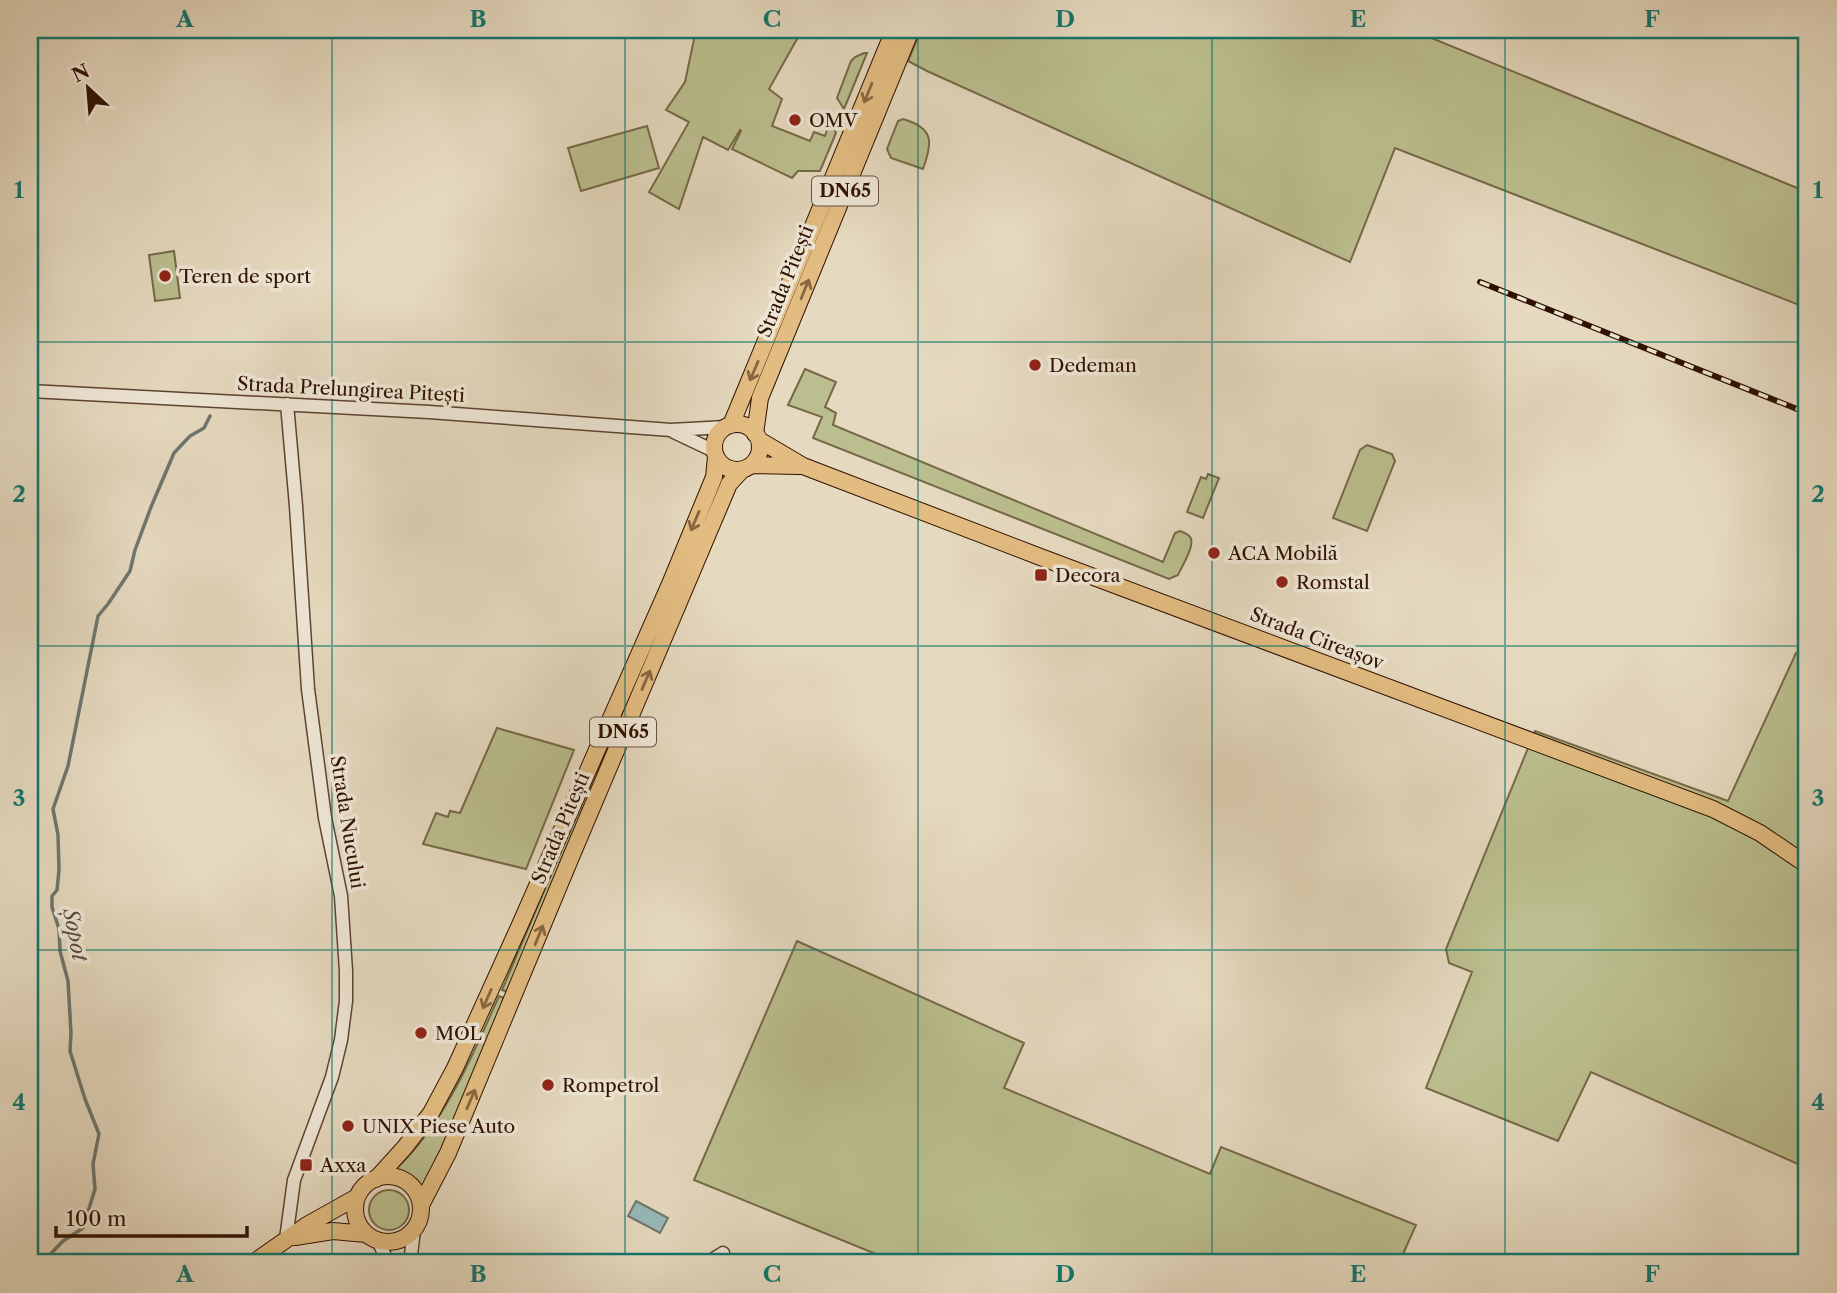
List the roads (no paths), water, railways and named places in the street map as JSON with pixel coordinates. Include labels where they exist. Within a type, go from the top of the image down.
[{"type":"main road","name":"Strada Pitești","points":[[421,1205],[448,1153],[714,477],[716,437],[729,426],[894,30]]},
{"type":"main road","name":"Strada Pitești","points":[[376,1179],[417,1132],[442,1096],[729,484],[758,456],[760,398],[911,30]]},
{"type":"main road","points":[[729,426],[749,428],[757,437]]},
{"type":"main road","name":"Strada Cireașov","points":[[757,437],[803,466],[1713,809],[1760,833],[1807,866]]},
{"type":"main road","points":[[715,454],[726,468],[734,470],[747,467]]},
{"type":"main road","name":"Strada Cireașov","points":[[747,467],[803,466]]},
{"type":"main road","points":[[286,1239],[333,1231],[396,1242],[414,1230],[421,1214],[417,1193],[410,1184],[389,1176],[376,1179],[362,1190],[357,1198],[355,1214],[361,1229],[372,1237]]},
{"type":"main road","points":[[253,1263],[329,1212],[357,1198]]},
{"type":"street","name":"Strada Prelungirea Pitești","points":[[30,391],[287,404],[671,430],[729,426]]},
{"type":"street","name":"Strada Nucului","points":[[286,1239],[294,1180],[332,1077],[346,1002],[341,895],[325,818],[308,689],[287,404]]},
{"type":"street","name":"Strada Prelungirea Pitești","points":[[671,430],[715,454]]},
{"type":"street","points":[[410,1263],[414,1230]]},
{"type":"street","points":[[372,1237],[388,1263]]},
{"type":"street","points":[[707,1263],[723,1253]]},
{"type":"water","points":[[636,1201],[668,1218],[660,1233],[628,1216]]},
{"type":"waterway","name":"Șopot","points":[[42,1263],[63,1241],[83,1228],[95,1189],[93,1164],[99,1134],[70,1051],[68,981],[60,951],[59,929],[52,907],[59,870],[58,835],[53,809],[68,766],[98,616],[130,571],[151,507],[174,453],[190,436],[204,428],[210,416]]},
{"type":"railway","points":[[1480,282],[1807,413]]},
{"type":"place","name":"OMV","points":[[795,120]]},
{"type":"place","name":"Teren de sport","points":[[165,276]]},
{"type":"place","name":"Dedeman","points":[[1035,365]]},
{"type":"place","name":"ACA Mobilă","points":[[1214,553]]},
{"type":"place","name":"Decora","points":[[1041,575]]},
{"type":"place","name":"Romstal","points":[[1282,582]]},
{"type":"place","name":"MOL","points":[[421,1033]]},
{"type":"place","name":"Rompetrol","points":[[548,1085]]},
{"type":"place","name":"UNIX Piese Auto","points":[[348,1126]]},
{"type":"place","name":"Axxa","points":[[306,1165]]}]
